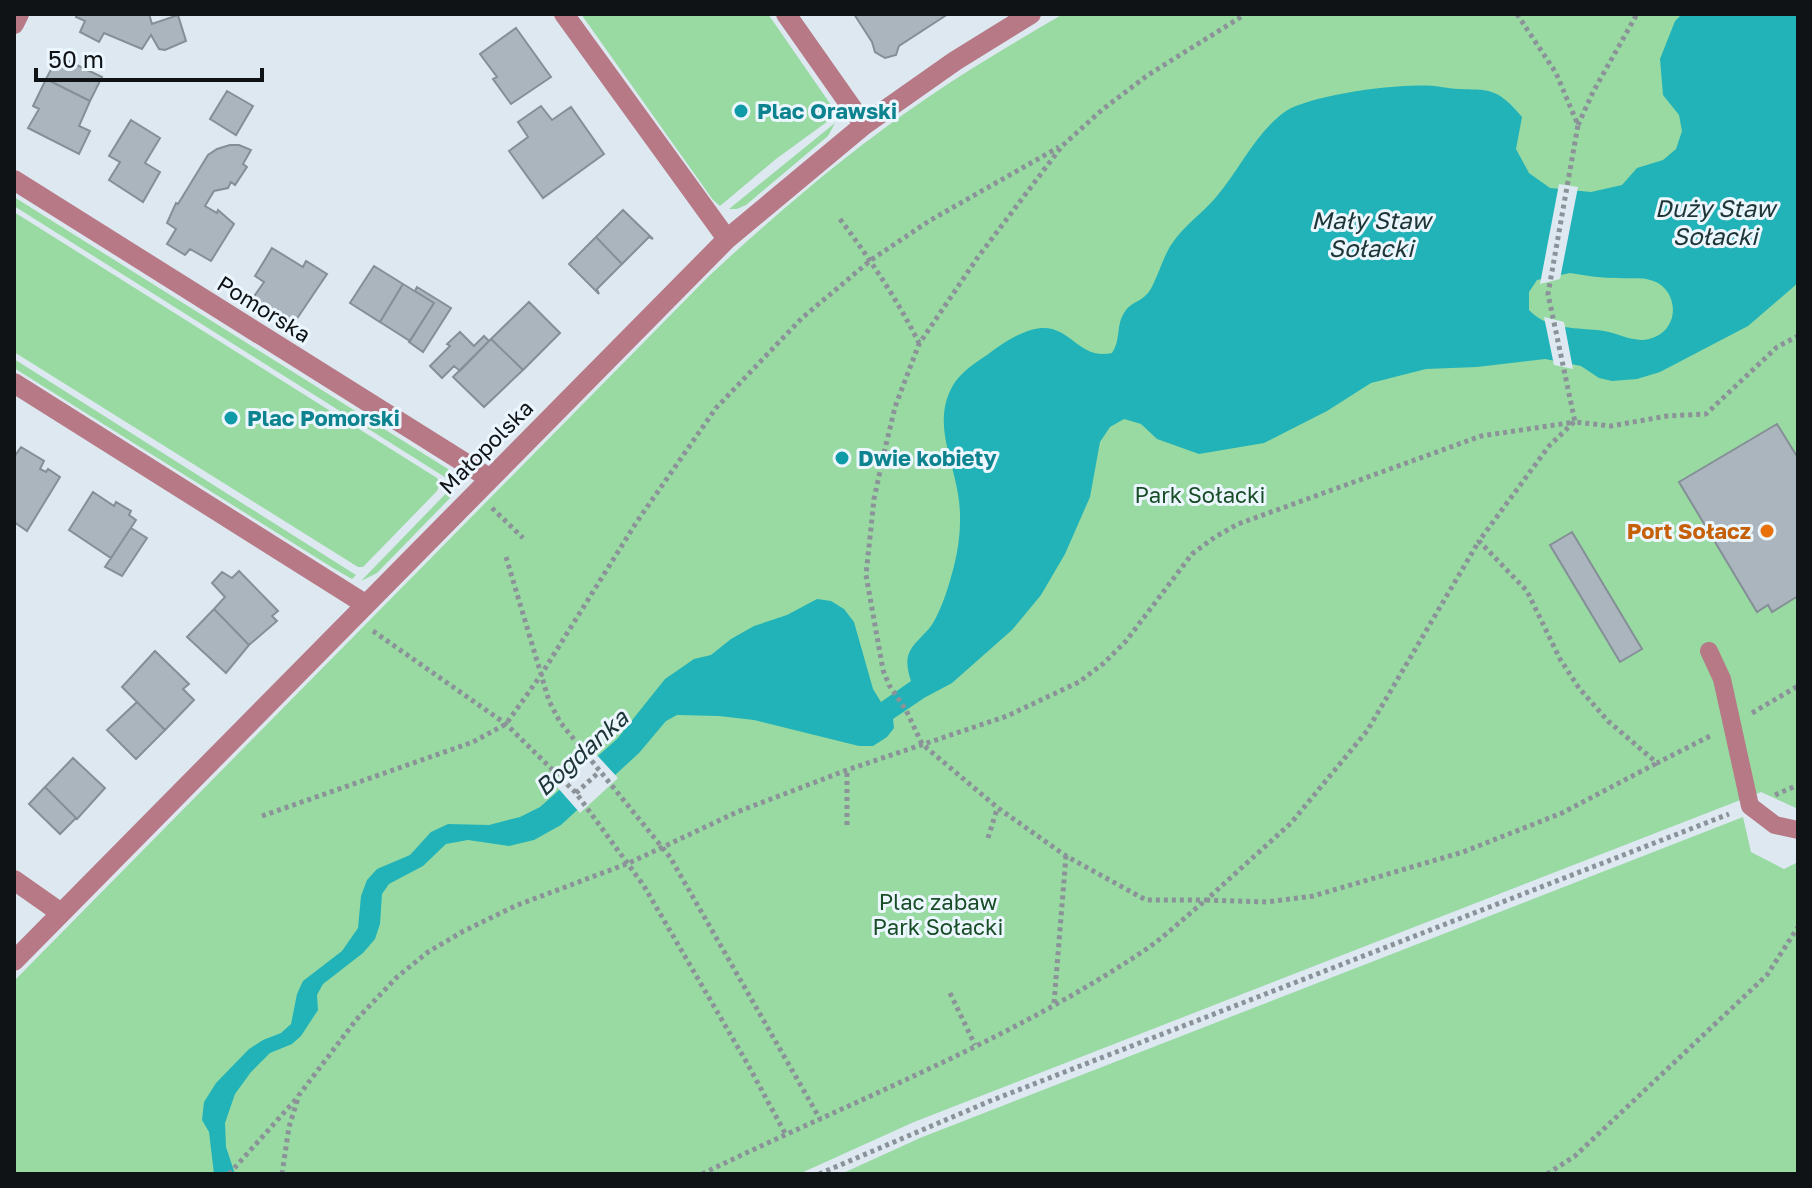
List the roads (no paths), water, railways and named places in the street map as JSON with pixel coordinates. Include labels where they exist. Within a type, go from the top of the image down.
[{"type":"street","points":[[14,24],[19,14]]},
{"type":"street","points":[[564,14],[727,239]]},
{"type":"street","points":[[786,14],[864,125]]},
{"type":"street","name":"Małopolska","points":[[14,961],[727,239],[864,125],[955,61],[1031,14]]},
{"type":"street","name":"Pomorska","points":[[14,180],[482,485]]},
{"type":"street","points":[[14,383],[359,610]]},
{"type":"street","points":[[14,880],[61,913]]},
{"type":"lane","points":[[1709,651],[1722,679],[1750,806],[1775,825],[1798,830]]},
{"type":"water","name":"Mały Staw Sołacki","points":[[1682,14],[1798,14],[1798,283],[1748,326],[1660,372],[1637,379],[1612,381],[1599,378],[1581,366],[1545,359],[1426,369],[1371,383],[1327,411],[1264,443],[1199,454],[1157,439],[1141,424],[1124,419],[1110,427],[1100,442],[1090,497],[1065,554],[1041,595],[1012,630],[952,683],[893,719],[894,728],[873,746],[859,746],[754,720],[677,715],[666,721],[639,753],[561,825],[534,840],[509,846],[468,840],[446,844],[423,866],[389,884],[382,894],[380,924],[375,939],[363,953],[323,984],[317,995],[318,1010],[301,1036],[292,1044],[270,1053],[235,1094],[225,1123],[226,1147],[235,1174],[214,1174],[209,1132],[202,1120],[204,1102],[216,1083],[249,1049],[281,1033],[291,1024],[303,981],[342,951],[358,928],[361,896],[367,880],[377,869],[410,855],[431,832],[448,824],[489,825],[520,817],[540,807],[617,739],[665,679],[694,659],[711,655],[754,626],[787,615],[817,599],[831,601],[844,609],[854,622],[873,689],[881,702],[911,681],[908,655],[940,610],[958,548],[959,503],[944,424],[944,410],[955,382],[1000,346],[1034,329],[1060,332],[1091,352],[1112,353],[1124,313],[1150,291],[1176,238],[1217,196],[1257,140],[1286,111],[1317,99],[1385,87],[1485,90],[1502,97],[1522,117],[1516,149],[1529,173],[1550,188],[1591,192],[1622,185],[1637,168],[1663,160],[1676,149],[1682,131],[1679,115],[1663,95],[1660,59],[1675,21]],"holes":[[[1570,273],[1643,279],[1659,284],[1666,289],[1673,305],[1670,323],[1657,336],[1637,340],[1604,331],[1554,325],[1529,310],[1529,292],[1537,280]]]},
{"type":"place","name":"Plac Orawski","points":[[741,111]]},
{"type":"place","name":"Plac Pomorski","points":[[231,418]]},
{"type":"place","name":"Dwie kobiety","points":[[842,458]]},
{"type":"place","name":"Port Sołacz","points":[[1767,531]]},
{"type":"water label","name":"Duży Staw Sołacki","points":[[1715,223]]},
{"type":"water label","name":"Bogdanka","points":[[582,753]]},
{"type":"park label","name":"Park Sołacki","points":[[1200,495]]},
{"type":"park label","name":"Plac zabaw Park Sołacki","points":[[938,914]]}]
